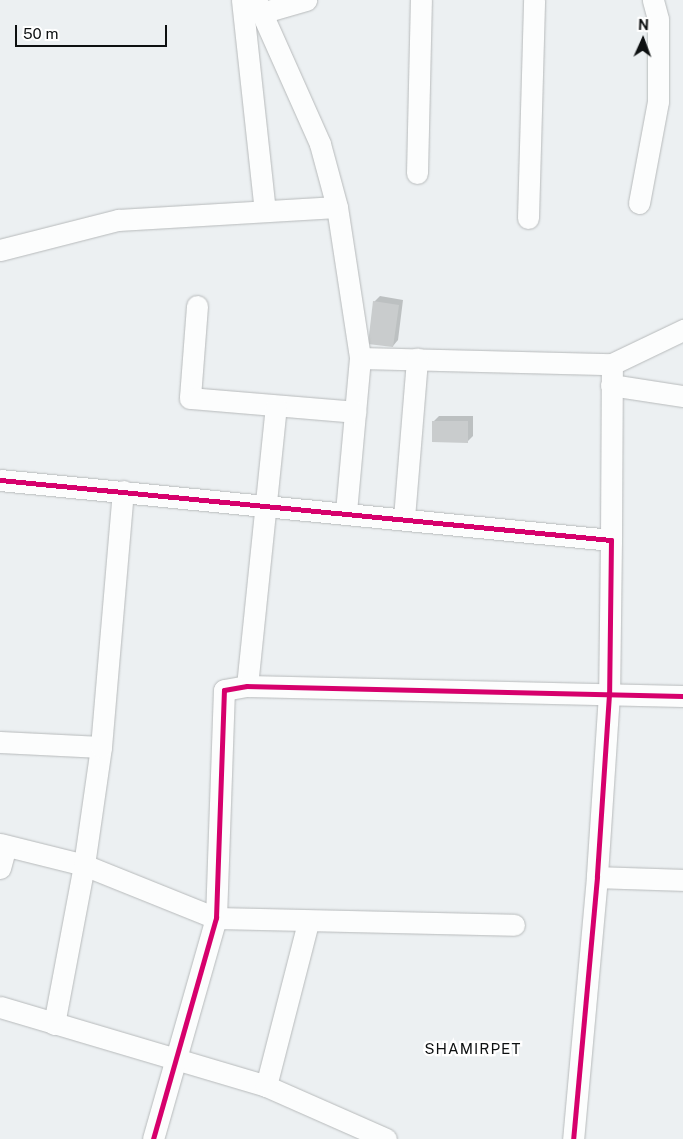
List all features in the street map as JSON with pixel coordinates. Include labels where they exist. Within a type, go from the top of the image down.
[{"type":"street","points":[[242,0],[265,211]]},
{"type":"street","points":[[306,0],[258,6],[320,144],[337,207],[360,358],[346,512]]},
{"type":"street","points":[[417,173],[421,0]]},
{"type":"street","points":[[528,218],[534,0]]},
{"type":"street","points":[[639,203],[658,101],[658,19],[653,0]]},
{"type":"street","points":[[0,250],[118,220],[337,207]]},
{"type":"street","points":[[196,306],[190,398],[355,412]]},
{"type":"street","points":[[360,358],[612,364],[683,330]]},
{"type":"street","points":[[404,518],[417,359]]},
{"type":"street","points":[[573,1139],[597,877],[608,694],[612,364]]},
{"type":"street","points":[[611,385],[683,396]]},
{"type":"street","points":[[247,686],[276,406]]},
{"type":"street","points":[[0,480],[346,512],[611,540]]},
{"type":"street","points":[[54,1024],[84,865],[100,747],[123,491]]},
{"type":"street","points":[[153,1139],[216,918],[224,690],[247,686],[683,696]]},
{"type":"street","points":[[0,742],[100,747]]},
{"type":"street","points":[[0,868],[3,845],[84,865],[216,918],[308,922],[514,925]]},
{"type":"street","points":[[597,877],[683,880]]},
{"type":"street","points":[[266,1086],[308,922]]},
{"type":"street","points":[[0,1007],[174,1061],[266,1086],[386,1139]]},
{"type":"building","points":[[373,301],[399,305],[393,347],[368,344]]},
{"type":"building","points":[[432,421],[468,421],[468,443],[432,442]]},
{"type":"cycle path","points":[[0,480],[611,540],[609,694],[597,877],[573,1139]]},
{"type":"cycle path","points":[[153,1139],[216,918],[224,690],[247,686],[683,696]]},
{"type":"district","name":"SHAMIRPET","points":[[473,1049]]}]
